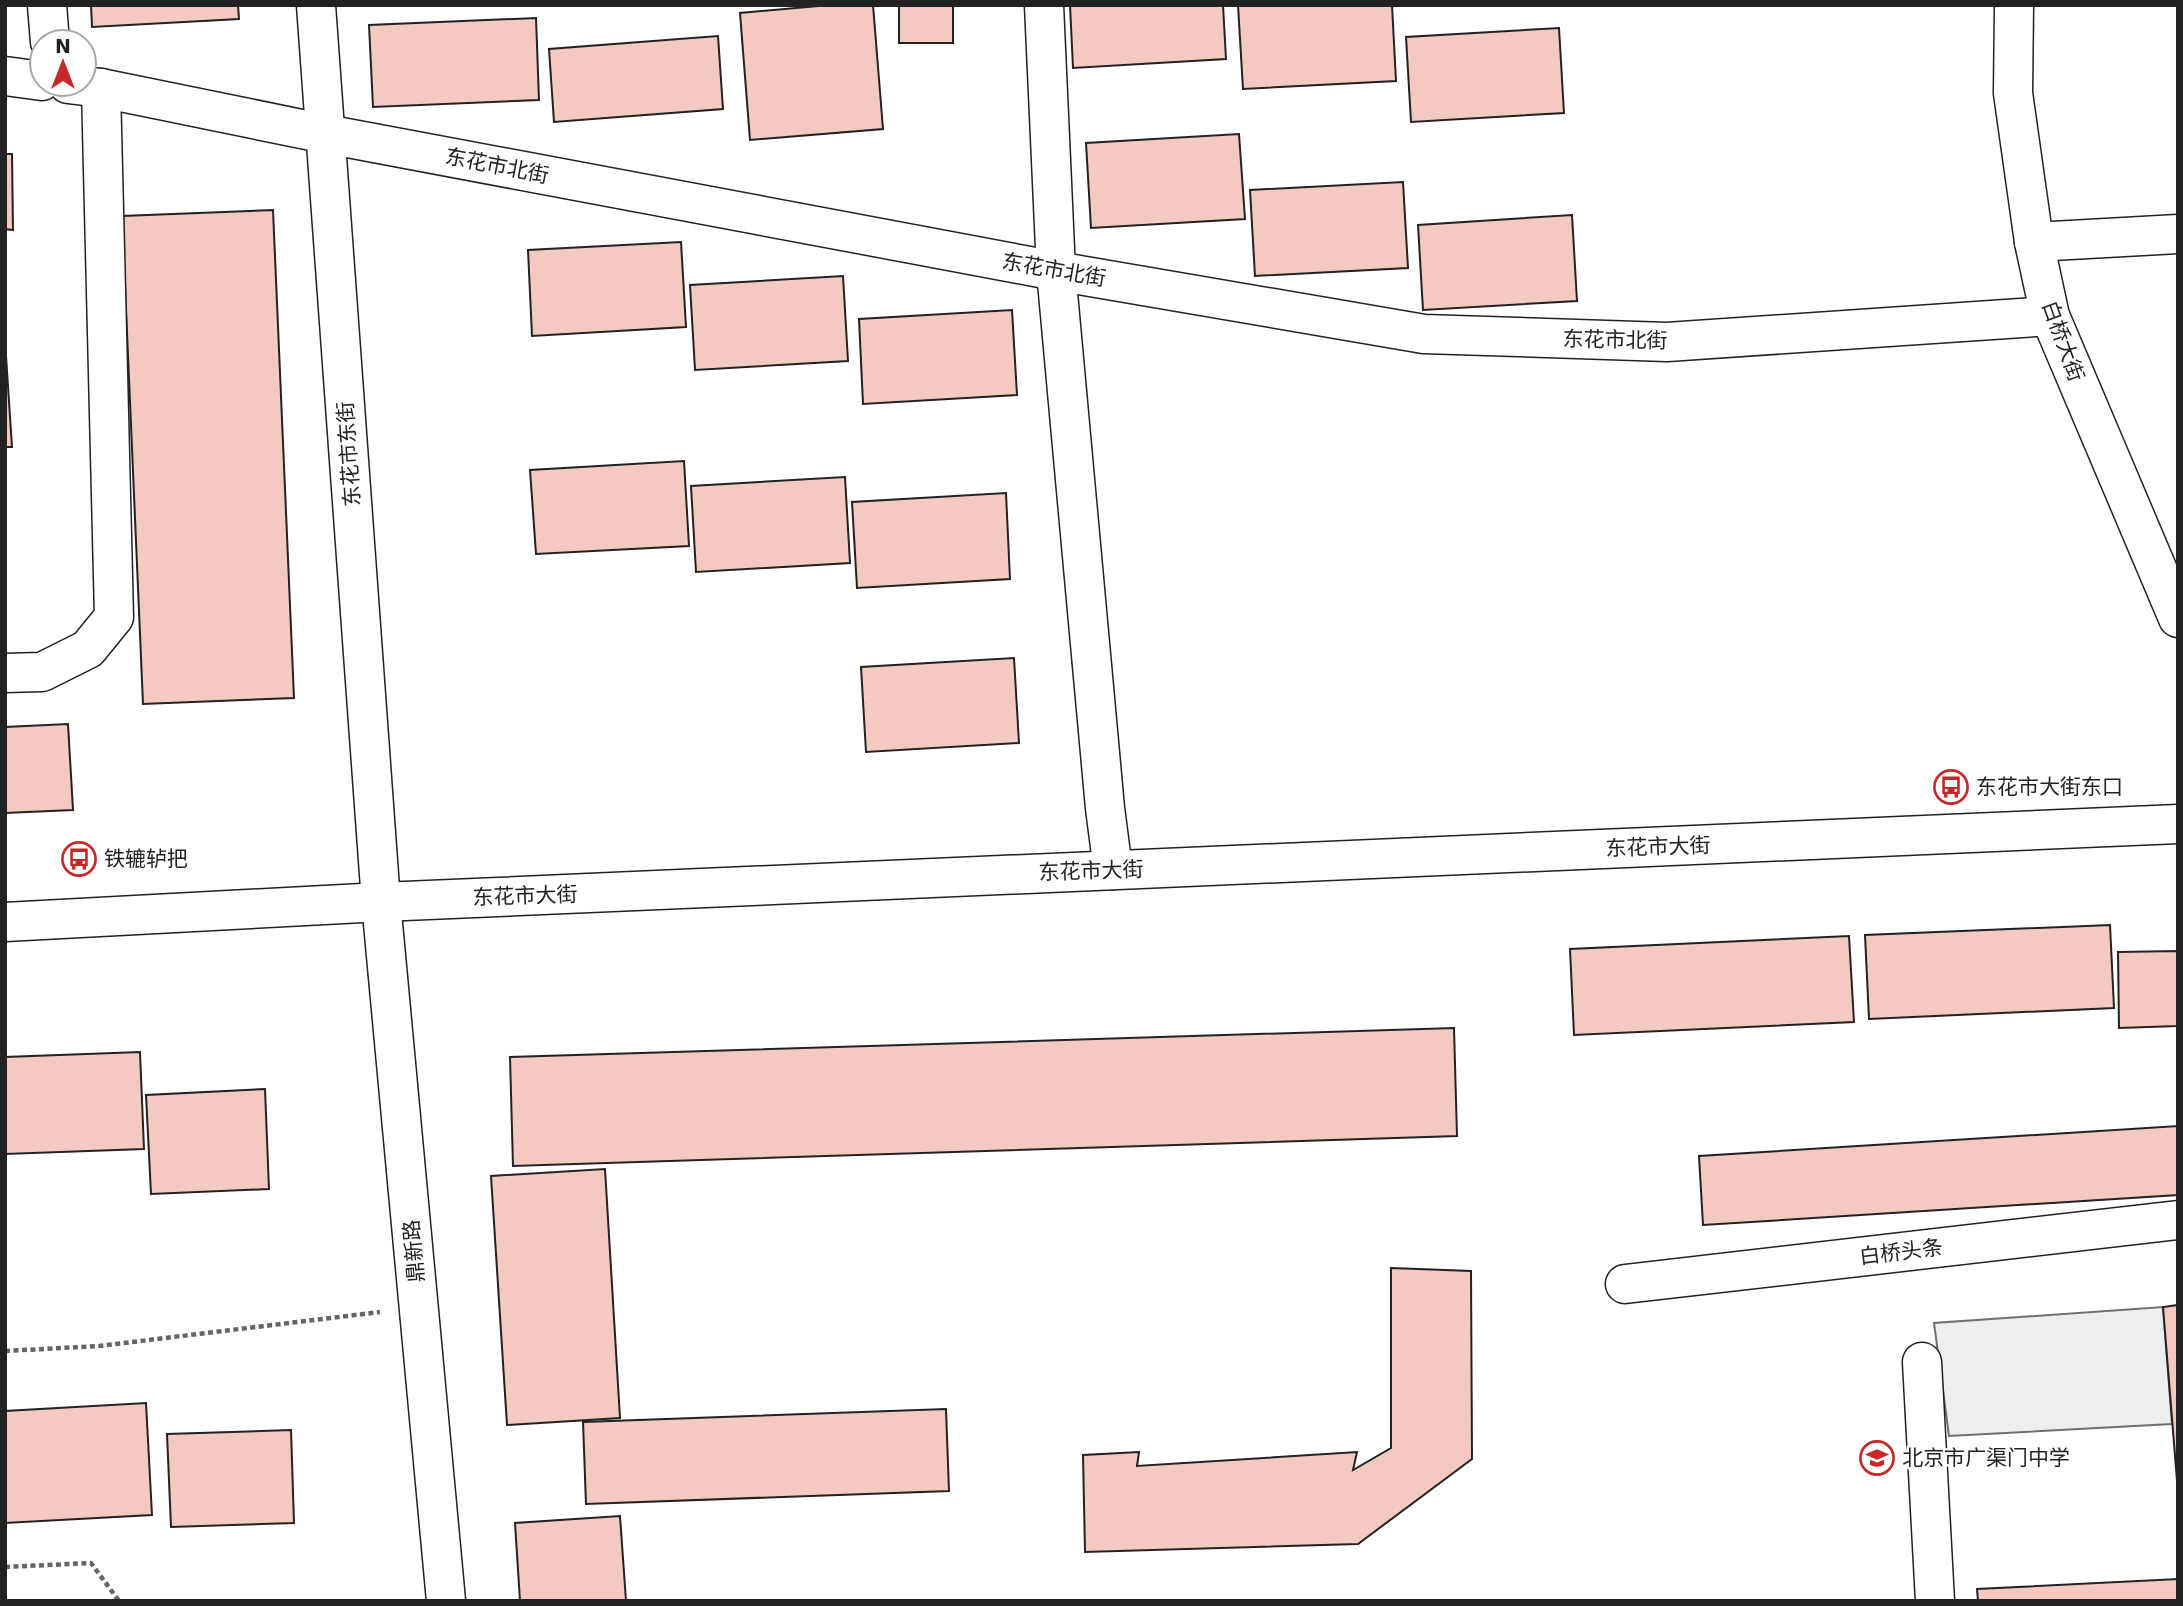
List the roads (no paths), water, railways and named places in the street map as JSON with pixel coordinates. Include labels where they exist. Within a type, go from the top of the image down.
[{"type":"street","points":[[47,5],[49,28]]},
{"type":"street","name":"东花市东街","points":[[316,5],[381,902]]},
{"type":"street","points":[[1044,5],[1056,271],[1113,870]]},
{"type":"street","name":"白桥大街","points":[[2014,5],[2014,93],[2034,242],[2050,316],[2178,618]]},
{"type":"street","points":[[5,76],[28,79]]},
{"type":"street","name":"东花市北街","points":[[98,89],[1056,271],[1424,334],[1667,342],[2050,316]]},
{"type":"street","points":[[5,673],[42,672],[88,649],[114,617],[86,98]]},
{"type":"street","points":[[2034,242],[2178,234]]},
{"type":"street","name":"东花市大街","points":[[5,922],[381,902],[2178,824]]},
{"type":"street","name":"鼎新路","points":[[381,902],[446,1601]]},
{"type":"street","name":"白桥头条","points":[[1625,1284],[2178,1220]]},
{"type":"street","points":[[1922,1362],[1935,1601]]},
{"type":"place","name":"东花市大街东口","points":[[1951,787]]},
{"type":"place","name":"铁辘轳把","points":[[79,859]]},
{"type":"place","name":"北京市广渠门中学","points":[[1877,1458]]}]
